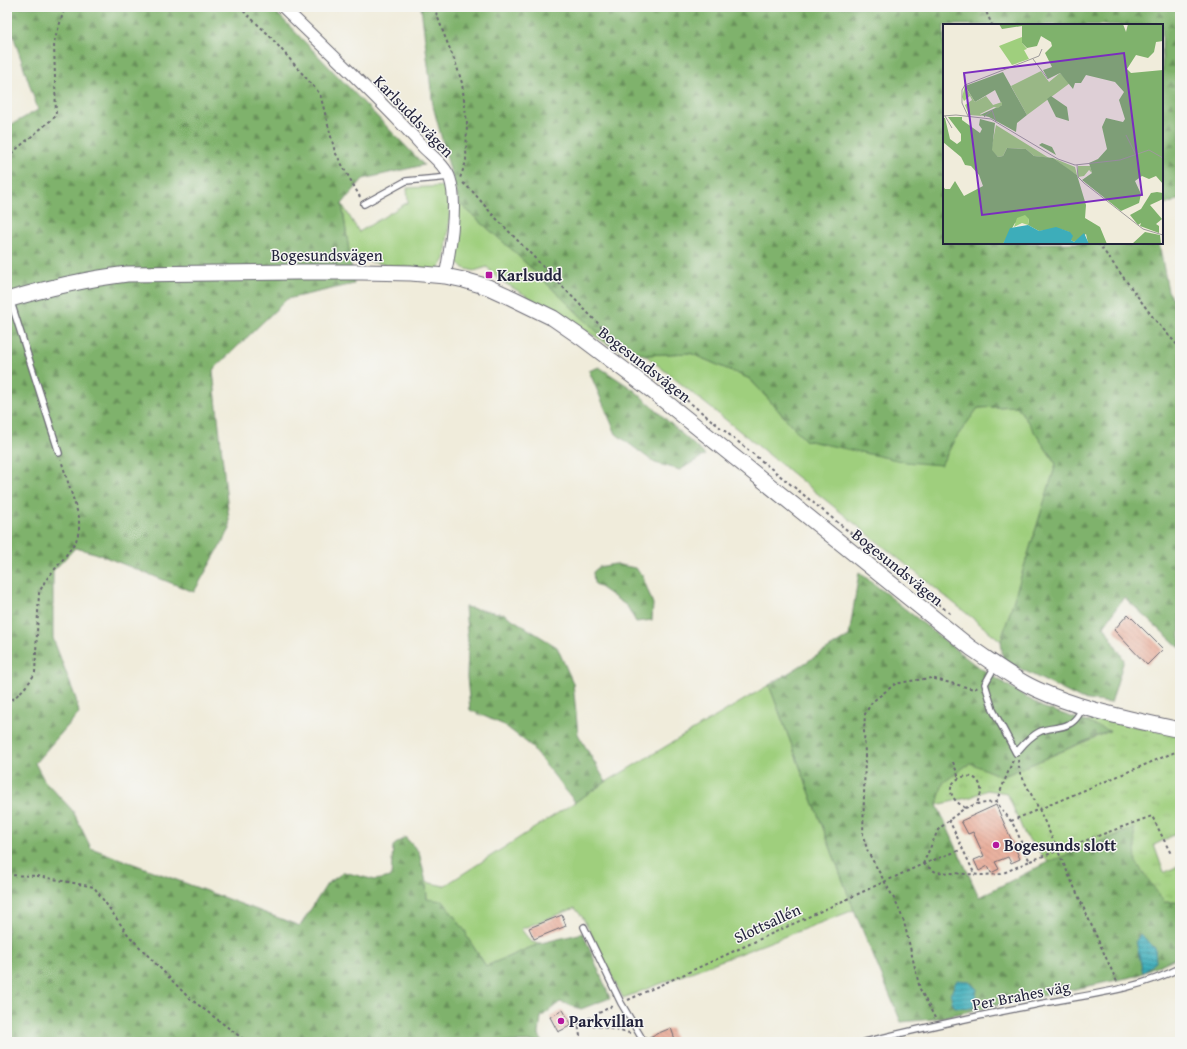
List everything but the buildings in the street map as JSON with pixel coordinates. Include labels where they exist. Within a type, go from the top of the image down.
[{"type":"street","name":"Karlsuddsvägen","points":[[283,7],[414,136],[454,178],[451,249],[445,276]]},
{"type":"street","name":"Bogesundsvägen","points":[[8,300],[57,286],[93,278],[127,274],[362,272],[445,276],[488,287],[553,318],[582,338],[651,390],[971,648],[1017,679],[1035,689],[1083,707],[1180,730]]},
{"type":"lane","points":[[364,204],[406,181],[454,178]]},
{"type":"lane","points":[[8,300],[59,453]]},
{"type":"lane","points":[[995,664],[985,684],[993,710],[1016,753],[1026,742],[1039,732],[1070,724],[1078,716],[1083,707]]},
{"type":"lane","points":[[584,927],[621,1003],[644,1042]]},
{"type":"lane","name":"Per Brahes väg","points":[[865,1042],[938,1024],[1120,989],[1169,974],[1180,968]]},
{"type":"path","points":[[7,157],[56,116],[54,42],[65,7]]},
{"type":"path","points":[[239,7],[268,34],[320,94],[334,152],[364,204]]},
{"type":"path","points":[[434,7],[462,83],[468,123],[466,162],[454,178],[472,192],[621,347],[955,617]]},
{"type":"path","points":[[984,7],[992,24]]},
{"type":"path","points":[[1099,244],[1155,320],[1180,348]]},
{"type":"path","points":[[7,704],[21,693],[36,673],[39,593],[45,581],[76,541],[79,531],[78,517],[59,453]]},
{"type":"path","points":[[938,1024],[920,990],[904,922],[897,904],[868,852],[863,836],[865,714],[872,702],[894,684],[931,678],[974,689],[985,684]]},
{"type":"path","points":[[1011,821],[1180,750]]},
{"type":"path","points":[[996,802],[1016,753]]},
{"type":"path","points":[[1016,753],[1020,773],[1039,809],[1120,989]]},
{"type":"path","points":[[953,762],[959,778]]},
{"type":"path","points":[[965,808],[954,799],[952,794],[954,782],[959,778],[968,776],[974,778],[979,783],[981,789],[976,804]]},
{"type":"path","points":[[996,802],[976,804],[965,808],[949,820],[938,830],[923,864],[936,872],[975,875],[1001,874],[1057,850],[1152,816],[1171,854]]},
{"type":"path","points":[[996,802],[1011,821],[1030,861]]},
{"type":"path","points":[[949,820],[975,875]]},
{"type":"path","name":"Slottsallén","points":[[578,1024],[598,1013],[923,864],[963,849]]},
{"type":"path","points":[[7,875],[38,876],[94,887],[129,936],[188,997],[247,1042]]},
{"type":"path","points":[[581,1042],[578,1024],[590,1024],[640,1035]]},
{"type":"green space","points":[[7,7],[271,7],[424,165],[363,179],[342,204],[354,284],[287,299],[213,370],[230,529],[194,592],[95,553],[75,548],[53,571],[53,638],[76,699],[79,713],[35,763],[44,780],[73,811],[91,848],[300,926],[327,884],[344,872],[375,880],[391,877],[393,846],[405,837],[419,852],[426,882],[427,899],[443,901],[466,932],[467,937],[486,966],[541,943],[583,933],[610,998],[581,1009],[560,1002],[541,1017],[539,1034],[542,1042],[7,1042],[7,127],[38,110],[7,17]]},
{"type":"green space","points":[[421,7],[1180,7],[1180,199],[1163,206],[1163,24],[943,24],[943,244],[1159,244],[1168,291],[1180,309],[1180,648],[1124,597],[1104,626],[1124,660],[1111,703],[1081,699],[1003,660],[1001,641],[1056,464],[1017,406],[978,408],[955,439],[941,465],[906,462],[805,440],[750,379],[690,353],[645,355],[613,347],[510,248],[459,203],[433,106]]},
{"type":"green space","points":[[448,186],[450,215],[445,259],[438,270],[394,266],[350,258],[342,204],[359,232],[408,202],[407,188]]},
{"type":"green space","points":[[459,203],[510,248],[613,347],[498,279],[487,267],[474,271],[463,268],[457,261]]},
{"type":"green space","points":[[690,353],[750,379],[805,440],[941,465],[955,439],[978,408],[1017,406],[1056,464],[1001,641],[645,355]]},
{"type":"green space","points":[[599,367],[634,390],[705,455],[680,470],[655,463],[616,434],[589,371]]},
{"type":"green space","points":[[615,564],[635,568],[642,575],[653,604],[652,620],[636,622],[627,606],[594,583],[593,572],[599,567]]},
{"type":"green space","points":[[859,572],[974,664],[1042,707],[1111,730],[1002,777],[970,763],[943,783],[937,805],[979,897],[1048,862],[1134,828],[1164,902],[1180,902],[1180,956],[1136,976],[933,1019],[901,1022],[854,910],[769,685],[849,636]]},
{"type":"green space","points":[[465,607],[504,614],[557,647],[573,683],[578,734],[606,782],[575,802],[530,745],[504,725],[470,710],[467,677],[468,643]]},
{"type":"green space","points":[[769,685],[854,910],[623,998],[583,918],[575,908],[521,929],[531,942],[541,943],[486,966],[467,937],[427,899],[426,882],[444,886],[606,782]]},
{"type":"green space","points":[[1095,719],[1171,733],[1180,737],[1180,832],[1154,845],[1164,873],[1180,865],[1180,902],[1164,902],[1136,862],[1134,828],[1048,862],[1025,835],[1007,793],[987,790],[971,797],[937,805],[943,783],[970,763],[1002,777],[1110,731],[1086,722]]},
{"type":"water","points":[[1140,934],[1155,948],[1156,962],[1143,973],[1136,941]]},
{"type":"water","points":[[957,980],[968,981],[977,989],[974,1008],[955,1007],[953,1004],[951,997]]},
{"type":"place","name":"Karlsudd","points":[[489,275]]},
{"type":"place","name":"Bogesunds slott","points":[[996,845]]},
{"type":"place","name":"Parkvillan","points":[[561,1021]]}]
